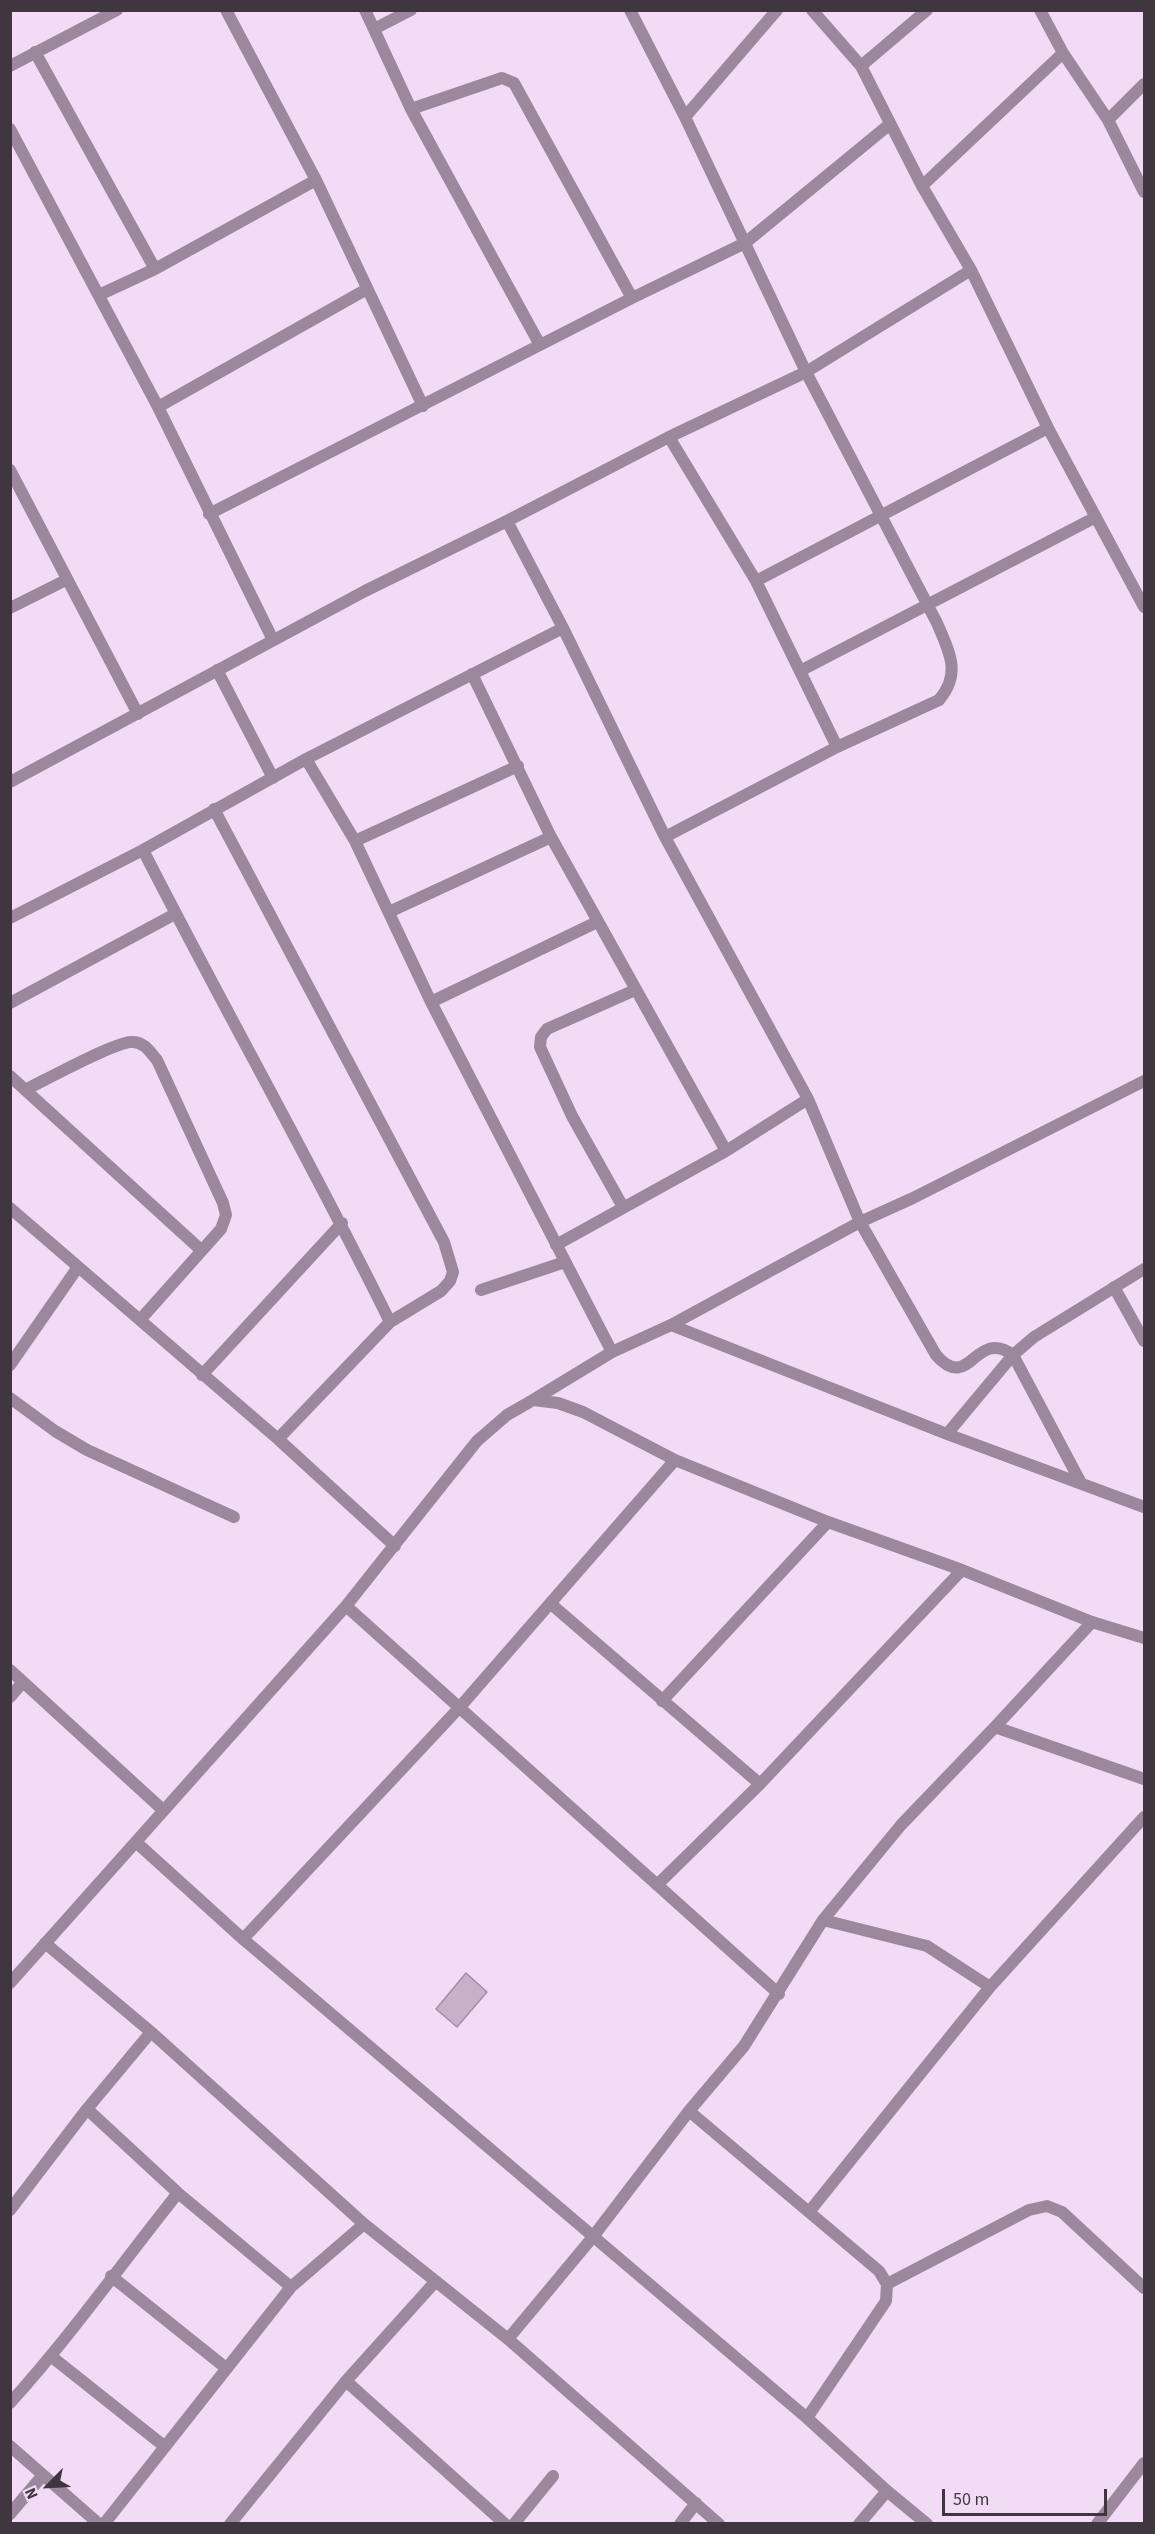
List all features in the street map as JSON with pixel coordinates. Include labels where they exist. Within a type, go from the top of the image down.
[{"type":"street","points":[[10,66],[117,10]]},
{"type":"street","points":[[226,10],[316,180],[423,406]]},
{"type":"street","points":[[365,10],[411,109],[540,345]]},
{"type":"street","points":[[374,29],[411,10]]},
{"type":"street","points":[[630,10],[685,117],[806,372],[929,606],[947,648],[952,673],[950,687],[939,699],[837,747],[665,837]]},
{"type":"street","points":[[685,117],[777,10]]},
{"type":"street","points":[[812,10],[861,66],[922,186],[971,270],[1048,429],[1144,606]]},
{"type":"street","points":[[861,66],[927,10]]},
{"type":"street","points":[[1040,10],[1063,53],[1108,120],[1144,192]]},
{"type":"street","points":[[35,52],[155,269]]},
{"type":"street","points":[[922,186],[1063,53]]},
{"type":"street","points":[[411,109],[502,78],[514,83],[632,298]]},
{"type":"street","points":[[1108,120],[1144,84]]},
{"type":"street","points":[[209,514],[632,298],[745,243],[890,123]]},
{"type":"street","points":[[10,129],[158,407],[273,640]]},
{"type":"street","points":[[99,295],[155,269],[316,180]]},
{"type":"street","points":[[10,782],[365,591],[507,522],[669,437],[806,372],[971,270]]},
{"type":"street","points":[[158,407],[367,290]]},
{"type":"street","points":[[756,581],[1048,429]]},
{"type":"street","points":[[669,437],[756,581],[837,747]]},
{"type":"street","points":[[10,470],[138,714]]},
{"type":"street","points":[[800,671],[929,606],[1096,517]]},
{"type":"street","points":[[507,522],[563,628],[665,837],[808,1099],[860,1222],[936,1355],[945,1365],[952,1368],[964,1366],[980,1352],[993,1347],[1004,1348],[1013,1355],[1081,1483]]},
{"type":"street","points":[[10,608],[66,580]]},
{"type":"street","points":[[10,918],[143,850],[306,759],[563,628]]},
{"type":"street","points":[[217,670],[273,777]]},
{"type":"street","points":[[472,674],[550,837],[726,1151]]},
{"type":"street","points":[[306,759],[355,841],[431,1002],[612,1352]]},
{"type":"street","points":[[355,841],[518,766]]},
{"type":"street","points":[[214,809],[444,1242],[453,1272],[450,1281],[441,1291],[390,1322],[278,1439]]},
{"type":"street","points":[[389,912],[550,837]]},
{"type":"street","points":[[143,850],[275,1103],[342,1223],[390,1322]]},
{"type":"street","points":[[10,1003],[176,914]]},
{"type":"street","points":[[431,1002],[597,922]]},
{"type":"street","points":[[623,1208],[572,1116],[540,1047],[541,1037],[547,1029],[635,990]]},
{"type":"street","points":[[27,1089],[112,1048],[131,1042],[144,1045],[158,1060],[223,1203],[226,1215],[221,1229],[140,1320]]},
{"type":"street","points":[[10,1076],[27,1089],[201,1250]]},
{"type":"street","points":[[10,1983],[346,1606],[477,1441],[507,1415],[612,1352],[671,1325],[860,1222],[913,1198],[1144,1081]]},
{"type":"street","points":[[556,1245],[726,1151],[808,1099]]},
{"type":"street","points":[[10,1208],[278,1439],[395,1546]]},
{"type":"street","points":[[202,1375],[342,1223]]},
{"type":"street","points":[[481,1290],[565,1262]]},
{"type":"street","points":[[10,1365],[78,1267]]},
{"type":"street","points":[[947,1434],[1013,1355],[1034,1337],[1144,1269]]},
{"type":"street","points":[[1114,1287],[1144,1341]]},
{"type":"street","points":[[671,1325],[947,1434],[1144,1507]]},
{"type":"street","points":[[10,1398],[55,1431],[87,1450],[234,1517]]},
{"type":"street","points":[[533,1400],[558,1403],[583,1412],[675,1460],[828,1522],[962,1570],[1092,1622],[1144,1638]]},
{"type":"street","points":[[243,1939],[459,1708],[675,1460]]},
{"type":"street","points":[[662,1701],[828,1522]]},
{"type":"street","points":[[657,1884],[760,1784],[962,1570]]},
{"type":"street","points":[[551,1604],[760,1784]]},
{"type":"street","points":[[346,1606],[779,1994]]},
{"type":"street","points":[[508,2339],[592,2238],[689,2111],[744,2046],[779,1994],[823,1920],[901,1825],[1092,1622]]},
{"type":"street","points":[[10,1670],[163,1810]]},
{"type":"street","points":[[10,1697],[23,1682]]},
{"type":"street","points":[[995,1727],[1144,1779]]},
{"type":"street","points":[[809,2212],[990,1987],[1144,1817]]},
{"type":"street","points":[[137,1843],[243,1939],[592,2238],[807,2418],[887,2491],[927,2523]]},
{"type":"street","points":[[823,1920],[927,1946],[990,1987]]},
{"type":"street","points":[[45,1943],[151,2032],[364,2224],[508,2339],[719,2523]]},
{"type":"street","points":[[10,2210],[87,2109],[151,2032]]},
{"type":"street","points":[[87,2109],[178,2193],[291,2287]]},
{"type":"street","points":[[689,2111],[879,2271],[887,2284],[886,2301],[807,2418]]},
{"type":"street","points":[[10,2403],[52,2357],[111,2276],[178,2193]]},
{"type":"street","points":[[887,2284],[1029,2210],[1047,2206],[1062,2212],[1144,2288]]},
{"type":"street","points":[[104,2523],[291,2287],[364,2224]]},
{"type":"street","points":[[111,2276],[226,2368]]},
{"type":"street","points":[[230,2523],[346,2381],[435,2282]]},
{"type":"street","points":[[52,2357],[164,2446]]},
{"type":"street","points":[[346,2381],[505,2523]]},
{"type":"street","points":[[10,2445],[99,2523]]},
{"type":"street","points":[[1097,2523],[1144,2463]]},
{"type":"street","points":[[10,2514],[43,2475]]},
{"type":"street","points":[[514,2523],[554,2476]]},
{"type":"street","points":[[859,2523],[887,2491]]},
{"type":"street","points":[[680,2523],[696,2503]]},
{"type":"building","points":[[466,1973],[487,1992],[457,2027],[436,2009]]}]
